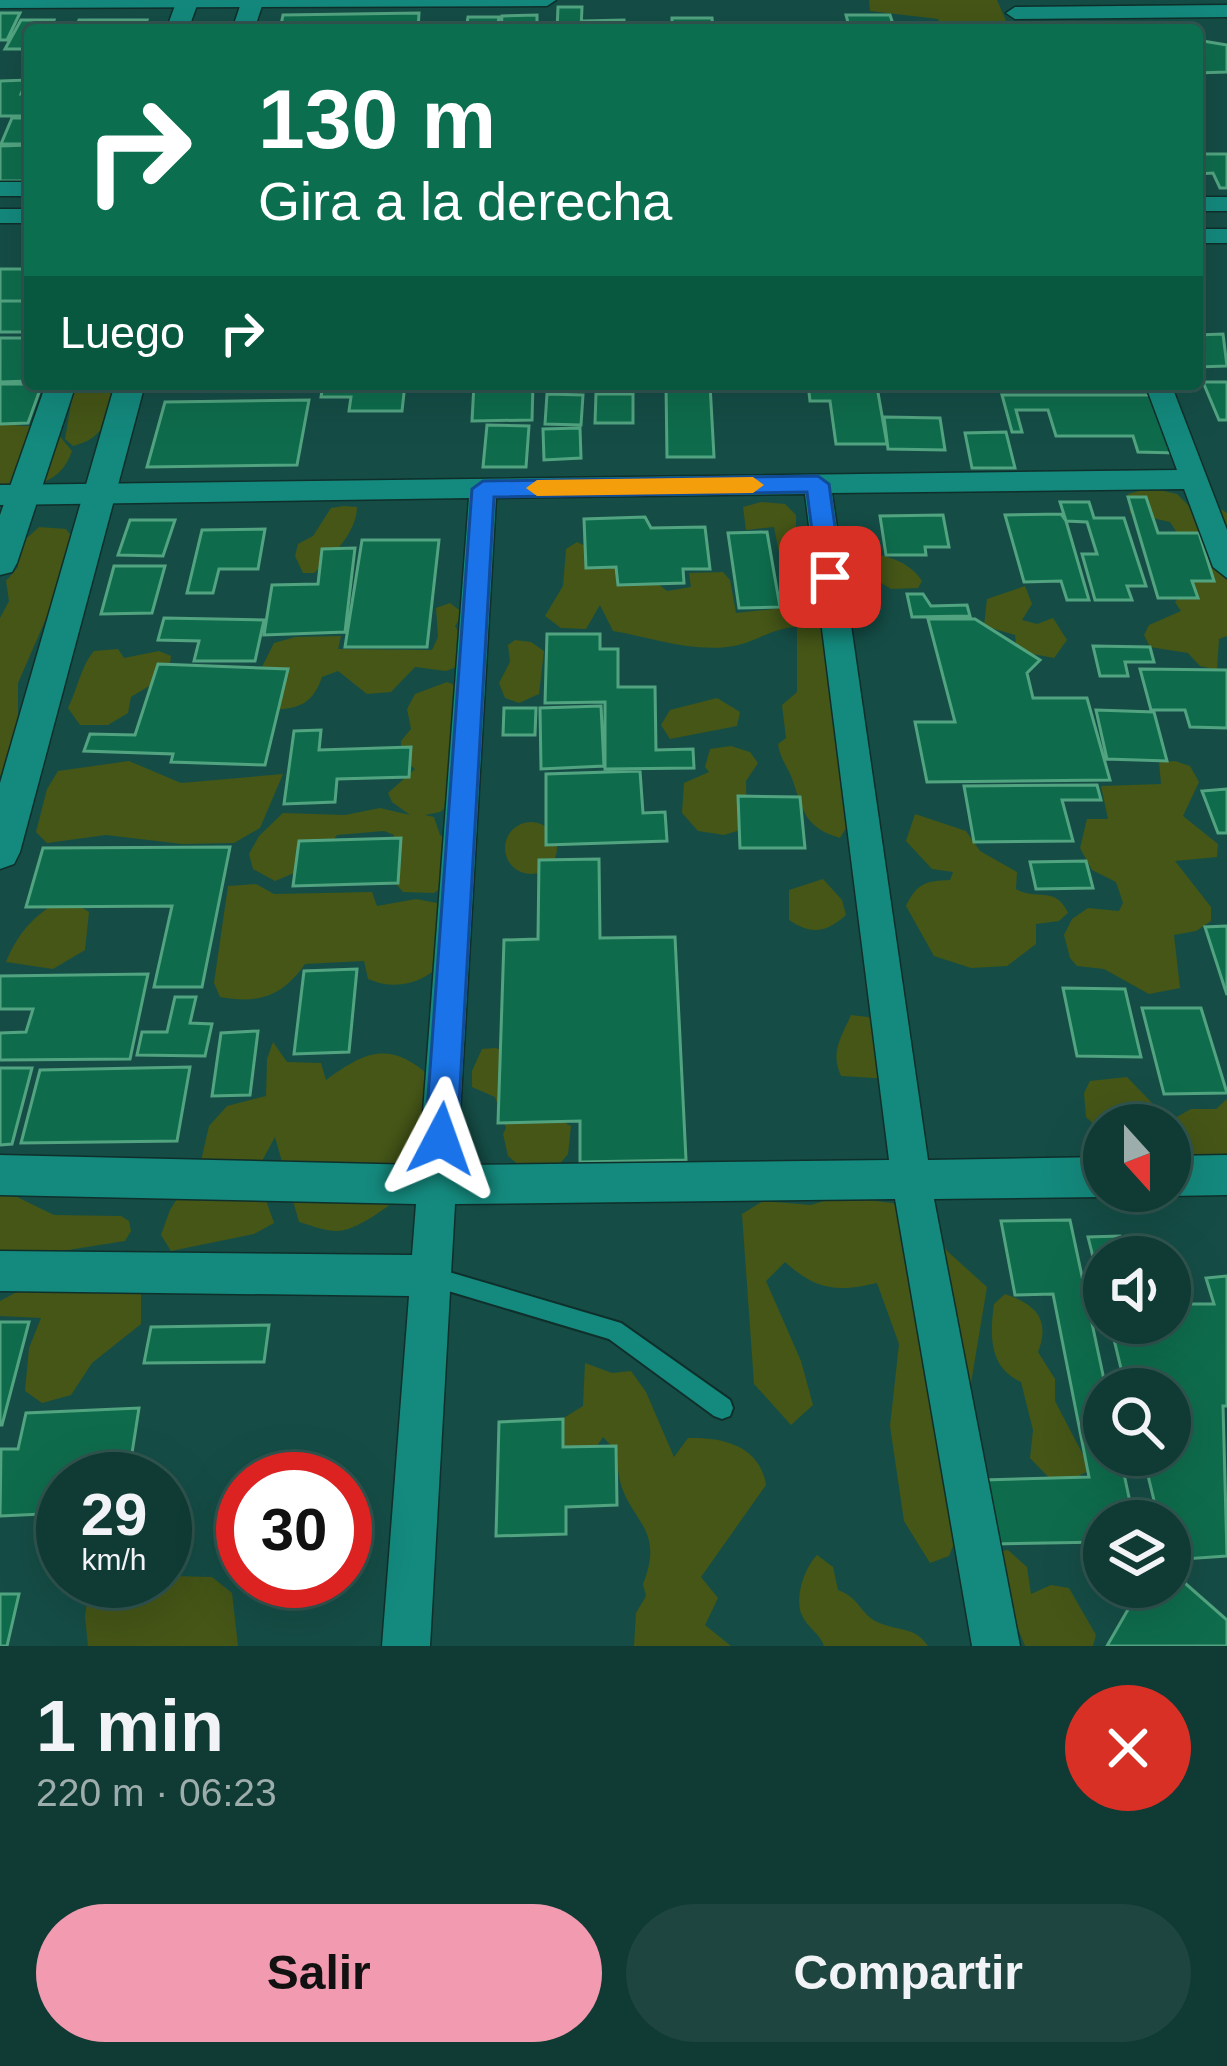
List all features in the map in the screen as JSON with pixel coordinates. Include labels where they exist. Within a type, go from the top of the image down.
[{"type":"street","points":[[0,2],[547,0]]},
{"type":"street","points":[[1015,14],[1227,11]]},
{"type":"street","points":[[0,563],[11,495],[58,390]]},
{"type":"street","points":[[0,852],[129,390]]},
{"type":"street","points":[[1160,390],[1193,478],[1218,519],[1227,567]]},
{"type":"street","points":[[11,495],[1193,478]]},
{"type":"street","points":[[818,484],[911,1179],[996,1646]]},
{"type":"street","points":[[406,1646],[483,489]]},
{"type":"street","points":[[0,1175],[438,1185],[1083,1177]]},
{"type":"street","points":[[1191,1176],[1227,1175]]},
{"type":"street","points":[[0,1271],[429,1276]]},
{"type":"lane","points":[[429,1276],[614,1330],[722,1408]]},
{"type":"green space","points":[[869,0],[997,0],[1007,24],[940,24],[938,19],[870,11]]},
{"type":"green space","points":[[69,390],[115,390],[100,431],[73,446],[65,439]]},
{"type":"green space","points":[[0,424],[53,428],[72,451],[67,462],[44,482],[0,489]]},
{"type":"green space","points":[[1150,488],[1177,494],[1192,509],[1212,504],[1227,513],[1227,636],[1219,639],[1217,670],[1200,666],[1188,653],[1150,647],[1144,635],[1149,625],[1181,611],[1175,602],[1188,588],[1183,542],[1170,522],[1130,513],[1128,494]]},
{"type":"green space","points":[[761,502],[785,504],[796,515],[796,535],[837,545],[840,563],[788,598],[774,527],[746,530],[743,507]]},
{"type":"green space","points":[[357,507],[348,535],[314,573],[303,573],[295,556],[298,544],[313,536],[331,508]]},
{"type":"green space","points":[[39,527],[66,529],[78,545],[18,683],[18,732],[0,777],[0,618],[9,601],[6,581],[18,567],[18,546]]},
{"type":"green space","points":[[577,542],[644,573],[667,591],[691,587],[689,573],[723,572],[730,580],[736,613],[784,608],[782,600],[800,602],[825,588],[849,823],[840,838],[820,829],[803,810],[779,749],[786,738],[782,705],[797,692],[797,627],[734,646],[688,646],[613,631],[600,605],[586,629],[561,628],[545,616],[563,586],[566,549]]},
{"type":"green space","points":[[859,553],[895,560],[922,581],[918,588],[891,589],[876,580],[864,585],[851,564]]},
{"type":"green space","points":[[1025,586],[1032,604],[1022,620],[1037,624],[1053,618],[1067,640],[1054,658],[1017,651],[1015,635],[984,626],[987,599]]},
{"type":"green space","points":[[450,603],[463,613],[455,626],[464,641],[465,664],[446,671],[415,667],[391,692],[367,694],[338,671],[322,677],[302,704],[268,710],[259,673],[274,643],[295,637],[341,636],[338,649],[432,650],[438,637],[436,608]]},
{"type":"green space","points":[[515,640],[531,642],[544,651],[539,694],[519,703],[505,698],[499,683],[510,662],[508,645]]},
{"type":"green space","points":[[118,649],[124,658],[159,651],[171,656],[169,674],[131,697],[128,713],[108,725],[80,725],[68,708],[86,663],[94,651]]},
{"type":"green space","points":[[447,682],[465,689],[467,703],[452,721],[462,733],[459,797],[440,812],[425,815],[434,817],[440,835],[456,844],[453,880],[434,893],[403,892],[386,872],[394,835],[384,831],[337,835],[316,864],[275,881],[253,869],[249,854],[259,836],[283,813],[345,815],[380,808],[410,815],[388,793],[415,769],[401,758],[401,741],[411,729],[407,709],[415,694]]},
{"type":"green space","points":[[717,698],[740,712],[737,726],[670,739],[661,725],[670,710]]},
{"type":"green space","points":[[731,746],[750,752],[758,763],[746,781],[747,828],[724,835],[698,831],[682,813],[684,783],[709,772],[705,767],[710,749]]},
{"type":"green space","points":[[129,761],[181,783],[283,774],[260,828],[234,843],[182,844],[106,835],[47,843],[36,832],[47,789],[58,771]]},
{"type":"green space","points":[[1159,762],[1190,766],[1199,782],[1183,816],[1218,844],[1217,857],[1175,861],[1211,907],[1211,921],[1196,931],[1174,935],[1180,988],[1149,994],[1104,969],[1077,966],[1064,935],[1072,919],[1088,908],[1119,911],[1123,903],[1116,882],[1092,870],[1080,848],[1087,819],[1108,819],[1101,786],[1161,784]]},
{"type":"green space","points":[[915,814],[966,831],[980,851],[1017,872],[1016,889],[1052,896],[1068,913],[1059,921],[1036,924],[1036,944],[1007,966],[971,968],[934,956],[906,906],[918,888],[950,880],[953,872],[932,869],[906,841]]},
{"type":"green space","points":[[531,822],[550,829],[557,848],[550,867],[531,874],[512,867],[505,848],[512,829]]},
{"type":"green space","points":[[823,879],[842,900],[846,915],[818,930],[789,920],[789,890]]},
{"type":"green space","points":[[256,884],[274,894],[372,892],[377,906],[416,899],[437,903],[445,918],[446,960],[420,979],[400,985],[368,979],[364,961],[305,964],[268,996],[220,997],[214,983],[228,886]]},
{"type":"green space","points":[[65,897],[89,912],[85,950],[53,969],[6,962],[30,924]]},
{"type":"green space","points":[[851,1015],[876,1018],[890,1079],[841,1076],[837,1052]]},
{"type":"green space","points":[[273,1042],[287,1062],[321,1063],[326,1080],[378,1054],[403,1058],[431,1077],[440,1166],[360,1224],[327,1230],[299,1222],[275,1137],[256,1172],[274,1223],[254,1234],[171,1251],[161,1235],[170,1210],[201,1161],[209,1126],[227,1106],[266,1096],[267,1059]]},
{"type":"green space","points":[[482,1049],[514,1053],[549,1114],[571,1126],[568,1154],[558,1166],[520,1166],[508,1156],[506,1128],[495,1097],[472,1087],[472,1071]]},
{"type":"green space","points":[[1127,1077],[1153,1104],[1085,1104],[1090,1081]]},
{"type":"green space","points":[[1227,1099],[1227,1156],[1191,1156],[1191,1109],[1216,1109]]},
{"type":"green space","points":[[0,1195],[17,1197],[54,1215],[121,1216],[129,1221],[131,1231],[125,1241],[55,1252],[0,1269]]},
{"type":"green space","points":[[840,1196],[898,1204],[935,1227],[947,1251],[987,1287],[965,1419],[968,1509],[949,1556],[930,1563],[904,1521],[890,1426],[899,1344],[877,1283],[828,1287],[807,1279],[785,1262],[766,1281],[801,1361],[813,1405],[791,1425],[754,1384],[742,1214],[763,1201],[811,1205]]},
{"type":"green space","points":[[91,1269],[95,1293],[141,1293],[141,1324],[92,1363],[71,1395],[42,1403],[25,1391],[29,1348],[41,1318],[0,1316],[0,1301],[54,1272]]},
{"type":"green space","points":[[1005,1294],[1032,1308],[1041,1322],[1038,1352],[1055,1379],[1055,1401],[1083,1455],[1083,1474],[1057,1486],[1030,1458],[1033,1430],[1021,1382],[1002,1368],[994,1349],[994,1304]]},
{"type":"green space","points":[[585,1363],[612,1373],[631,1371],[646,1392],[674,1457],[688,1438],[715,1439],[748,1453],[762,1472],[766,1485],[701,1577],[718,1598],[705,1625],[731,1646],[634,1646],[636,1613],[646,1596],[643,1584],[650,1545],[624,1492],[618,1453],[603,1437],[589,1458],[552,1448],[562,1419],[583,1406]]},
{"type":"green space","points":[[1008,1550],[1027,1567],[1031,1594],[1051,1585],[1069,1588],[1096,1635],[1093,1646],[1025,1646],[987,1553]]},
{"type":"green space","points":[[817,1555],[833,1567],[838,1590],[870,1617],[917,1635],[928,1646],[824,1646],[799,1606],[802,1582]]},
{"type":"green space","points":[[192,1576],[212,1577],[216,1608],[234,1608],[238,1646],[88,1646],[86,1608],[192,1608]]},
{"type":"building","points":[[558,7],[582,7],[581,24],[557,24]]},
{"type":"building","points":[[0,13],[20,13],[7,40],[0,40]]},
{"type":"building","points":[[419,13],[418,24],[281,24],[283,15]]},
{"type":"building","points":[[537,15],[537,24],[501,24],[502,16]]},
{"type":"building","points":[[846,15],[890,15],[893,24],[848,24]]},
{"type":"building","points":[[468,17],[499,17],[498,24],[467,24]]},
{"type":"building","points":[[672,18],[712,18],[712,24],[672,24]]},
{"type":"building","points":[[21,20],[54,20],[52,24],[24,24],[24,49],[5,49]]},
{"type":"building","points":[[79,20],[147,20],[146,24],[77,24]]},
{"type":"building","points":[[624,20],[624,24],[584,24]]},
{"type":"building","points":[[1203,41],[1227,45],[1227,72],[1203,73]]},
{"type":"building","points":[[24,80],[24,116],[0,116],[0,81]]},
{"type":"building","points":[[12,118],[24,118],[24,144],[1,144]]},
{"type":"building","points":[[24,145],[24,181],[0,181],[0,146]]},
{"type":"building","points":[[1203,154],[1227,154],[1227,188],[1220,188],[1213,173],[1203,174]]},
{"type":"building","points":[[0,269],[24,269],[24,301],[0,301]]},
{"type":"building","points":[[0,301],[24,301],[24,332],[0,332]]},
{"type":"building","points":[[1223,334],[1227,366],[1203,367],[1203,335]]},
{"type":"building","points":[[0,338],[24,338],[24,381],[0,382]]},
{"type":"building","points":[[1203,382],[1227,382],[1227,420],[1219,420]]},
{"type":"building","points":[[0,384],[40,390],[28,423],[0,424]]},
{"type":"building","points":[[322,390],[404,390],[402,411],[349,411],[351,397],[321,397]]},
{"type":"building","points":[[474,390],[533,390],[532,420],[472,421]]},
{"type":"building","points":[[666,390],[710,390],[714,457],[667,457]]},
{"type":"building","points":[[809,390],[878,390],[887,444],[836,444],[830,401],[810,401]]},
{"type":"building","points":[[547,394],[583,395],[581,425],[545,424]]},
{"type":"building","points":[[596,394],[633,394],[633,423],[595,423]]},
{"type":"building","points":[[1002,395],[1154,395],[1176,453],[1138,452],[1133,436],[1056,436],[1048,410],[1016,410],[1022,432],[1012,432]]},
{"type":"building","points":[[309,400],[297,465],[147,467],[165,402]]},
{"type":"building","points":[[884,417],[940,418],[945,450],[888,449]]},
{"type":"building","points":[[487,425],[529,426],[526,467],[483,467]]},
{"type":"building","points":[[580,428],[581,458],[544,460],[543,429]]},
{"type":"building","points":[[1006,432],[1015,468],[972,468],[965,433]]},
{"type":"building","points":[[1128,497],[1146,497],[1158,533],[1199,533],[1214,581],[1192,581],[1198,598],[1158,598]]},
{"type":"building","points":[[1060,502],[1089,502],[1094,518],[1124,518],[1146,586],[1127,586],[1132,600],[1095,600],[1082,554],[1097,554],[1087,522],[1066,521]]},
{"type":"building","points":[[1061,514],[1089,600],[1067,600],[1061,581],[1024,582],[1005,515]]},
{"type":"building","points":[[943,515],[949,547],[925,547],[926,555],[886,555],[880,516]]},
{"type":"building","points":[[645,517],[651,528],[705,527],[710,569],[683,569],[684,583],[618,585],[616,567],[586,568],[584,519]]},
{"type":"building","points":[[130,520],[175,520],[163,556],[118,555]]},
{"type":"building","points":[[265,529],[258,569],[219,569],[213,593],[187,593],[202,530]]},
{"type":"building","points":[[767,532],[780,607],[739,608],[728,533]]},
{"type":"building","points":[[362,540],[439,540],[427,647],[345,647]]},
{"type":"building","points":[[355,548],[345,632],[264,635],[272,585],[318,584],[322,549]]},
{"type":"building","points":[[114,566],[165,566],[152,613],[101,614]]},
{"type":"building","points":[[907,594],[923,594],[931,606],[967,605],[970,616],[912,617]]},
{"type":"building","points":[[164,618],[264,620],[255,661],[194,661],[199,641],[158,640]]},
{"type":"building","points":[[928,619],[975,619],[1040,660],[1027,673],[1033,698],[1087,698],[1110,780],[927,782],[915,722],[955,722]]},
{"type":"building","points":[[547,634],[600,634],[600,649],[618,649],[618,687],[655,687],[656,750],[693,749],[694,768],[605,769],[605,702],[545,703]]},
{"type":"building","points":[[1093,646],[1150,647],[1154,662],[1125,662],[1128,676],[1100,676]]},
{"type":"building","points":[[158,664],[288,669],[265,765],[171,762],[173,754],[84,751],[90,734],[135,735]]},
{"type":"building","points":[[1140,669],[1227,670],[1227,728],[1190,727],[1185,710],[1151,710]]},
{"type":"building","points":[[601,706],[604,766],[541,769],[540,708]]},
{"type":"building","points":[[504,708],[536,708],[535,735],[503,735]]},
{"type":"building","points":[[1096,710],[1154,712],[1167,761],[1107,759]]},
{"type":"building","points":[[321,730],[319,750],[411,747],[409,777],[337,779],[335,802],[284,804],[294,731]]},
{"type":"building","points":[[640,771],[643,813],[665,812],[667,841],[546,845],[546,774]]},
{"type":"building","points":[[1097,785],[1101,800],[1062,800],[1073,841],[974,842],[964,786]]},
{"type":"building","points":[[1227,789],[1227,833],[1218,833],[1202,791]]},
{"type":"building","points":[[738,796],[800,797],[805,848],[740,848]]},
{"type":"building","points":[[401,838],[398,883],[293,886],[299,841]]},
{"type":"building","points":[[230,847],[202,987],[154,987],[172,906],[26,907],[43,848]]},
{"type":"building","points":[[599,859],[600,938],[675,937],[686,1160],[580,1162],[580,1121],[498,1123],[504,940],[538,939],[539,860]]},
{"type":"building","points":[[1086,861],[1093,888],[1036,889],[1030,862]]},
{"type":"building","points":[[1227,926],[1227,995],[1205,927]]},
{"type":"building","points":[[357,969],[349,1052],[294,1054],[304,971]]},
{"type":"building","points":[[148,974],[130,1059],[0,1060],[0,1033],[26,1032],[33,1009],[0,1009],[0,976]]},
{"type":"building","points":[[1063,988],[1125,989],[1141,1057],[1077,1056]]},
{"type":"building","points":[[175,997],[196,997],[190,1023],[212,1024],[205,1056],[137,1055],[142,1032],[167,1032]]},
{"type":"building","points":[[1142,1008],[1201,1008],[1227,1093],[1164,1094]]},
{"type":"building","points":[[258,1031],[250,1095],[212,1096],[221,1033]]},
{"type":"building","points":[[190,1067],[177,1141],[21,1143],[40,1070]]},
{"type":"building","points":[[0,1068],[32,1068],[12,1144],[0,1145]]},
{"type":"building","points":[[1070,1220],[1083,1281],[1083,1344],[1096,1344],[1102,1368],[1083,1368],[1083,1446],[1053,1294],[1015,1295],[1001,1221]]},
{"type":"building","points":[[1227,1276],[1227,1406],[1223,1406],[1227,1556],[1191,1559],[1191,1500],[1154,1500],[1148,1476],[1191,1476],[1191,1368],[1121,1368],[1115,1344],[1191,1344],[1191,1304],[1214,1304],[1206,1278]]},
{"type":"building","points":[[0,1322],[29,1322],[2,1425],[0,1425]]},
{"type":"building","points":[[269,1325],[264,1362],[144,1363],[151,1327]]},
{"type":"building","points":[[139,1408],[132,1452],[36,1452],[36,1514],[0,1516],[1,1449],[18,1449],[26,1413]]},
{"type":"building","points":[[563,1419],[563,1447],[616,1446],[617,1505],[566,1507],[566,1534],[496,1536],[499,1422]]},
{"type":"building","points":[[1124,1476],[1130,1500],[1083,1500],[1083,1542],[994,1544],[984,1480]]},
{"type":"building","points":[[1191,1588],[1227,1620],[1227,1646],[1107,1646],[1129,1608],[1191,1608]]},
{"type":"building","points":[[0,1594],[19,1594],[7,1646],[0,1646]]},
{"type":"slow traffic","points":[[537,488],[753,485]]},
{"type":"route","points":[[441,1139],[483,489],[818,484],[830,577]]}]
